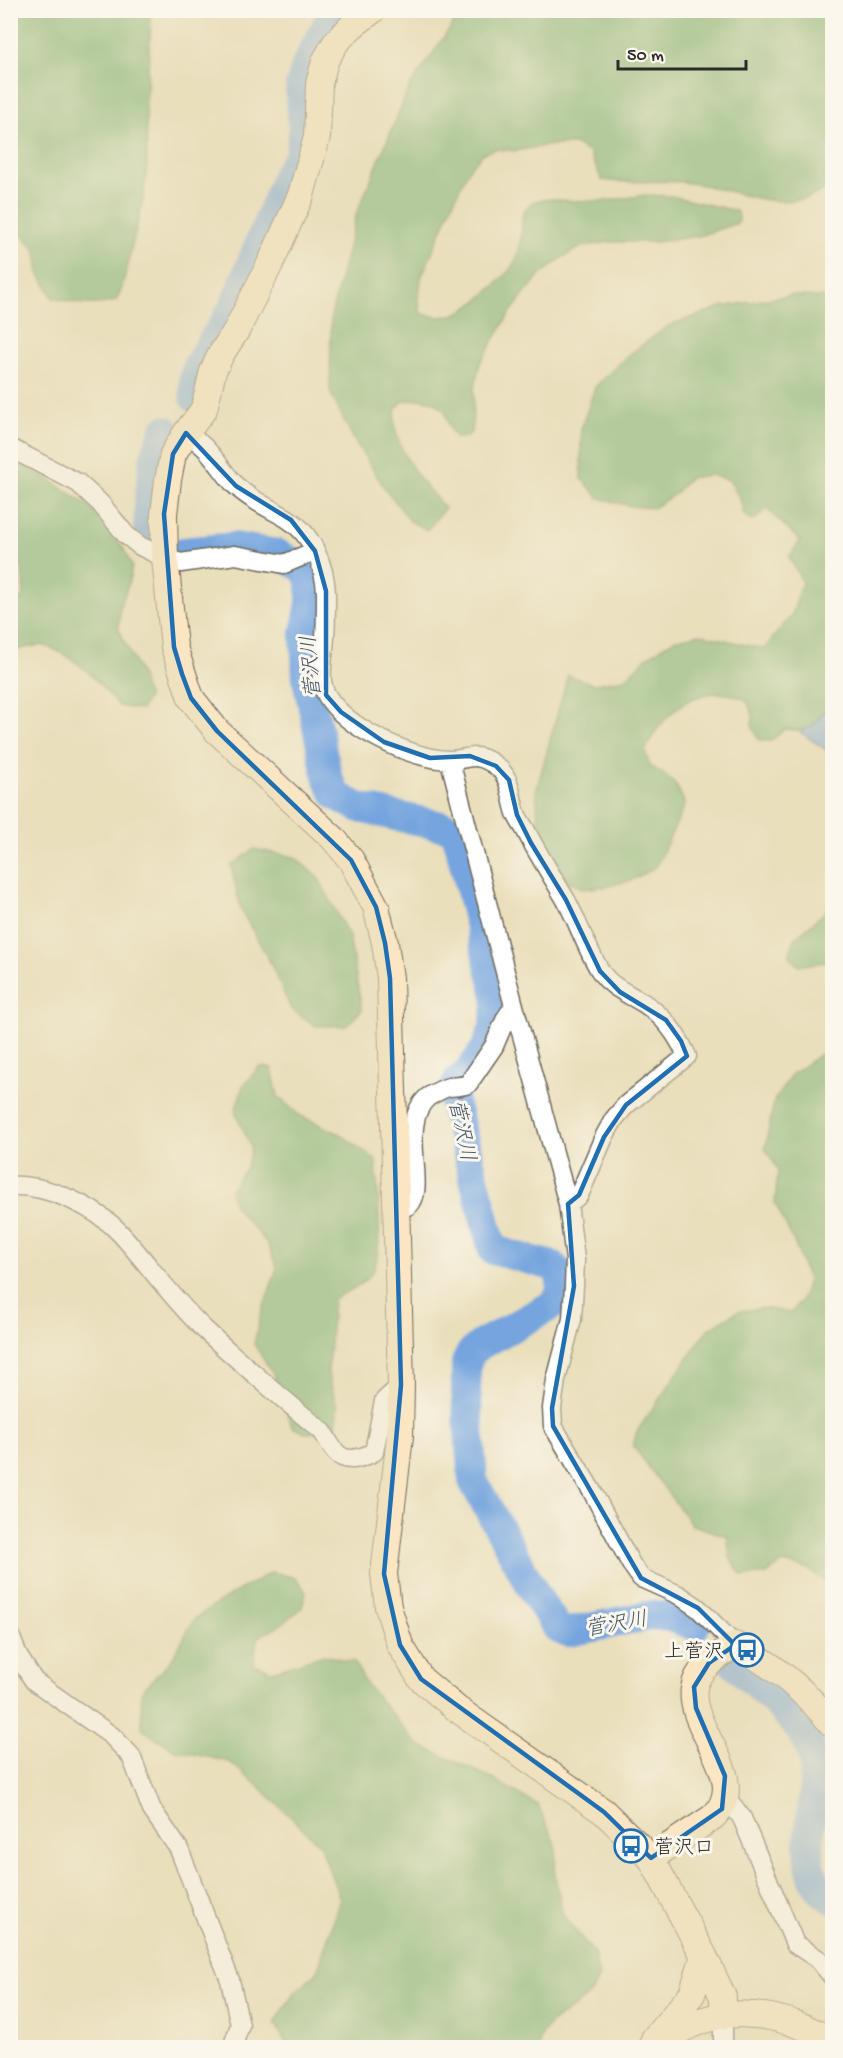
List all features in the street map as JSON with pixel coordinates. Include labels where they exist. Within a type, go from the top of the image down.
[{"type":"street","points":[[373,10],[336,42],[325,61],[319,84],[317,137],[301,195],[270,264],[236,332],[213,371],[204,409],[173,454],[164,514],[165,558],[174,647],[191,698],[217,731],[333,838],[351,860],[376,907],[385,943],[390,978],[401,1385],[400,1436],[384,1574],[388,1607],[400,1645],[421,1679],[457,1709],[604,1812],[651,1858],[704,1956],[723,1997],[723,2048]]},
{"type":"street","points":[[186,433],[206,449],[236,486],[260,504],[291,520],[307,537],[309,554],[324,572],[326,591],[323,679],[326,695],[341,712],[366,732],[384,742],[430,758],[450,761],[470,756],[483,759],[496,766],[508,780],[517,815],[531,843],[566,900],[600,971],[620,992],[644,1004],[666,1020],[681,1041],[687,1056],[620,1112],[603,1137],[579,1194],[568,1204]]},
{"type":"street","points":[[10,448],[78,483],[100,503],[126,535],[141,546],[165,558],[181,563],[235,555],[284,564],[309,554]]},
{"type":"street","points":[[450,761],[568,1204],[575,1259],[572,1319],[556,1380],[552,1408],[553,1426],[641,1578],[679,1595],[698,1608],[735,1645],[757,1656],[789,1680],[832,1724]]},
{"type":"street","points":[[396,1210],[409,1205],[415,1194],[414,1125],[418,1109],[429,1097],[468,1084],[494,1046],[514,1006]]},
{"type":"street","points":[[10,1186],[43,1189],[70,1199],[119,1232],[172,1297],[205,1330],[323,1432],[332,1450],[348,1460],[361,1458],[374,1452],[384,1401],[401,1385]]},
{"type":"street","points":[[10,1635],[18,1656],[34,1681],[112,1736],[131,1756],[152,1810],[179,1849],[230,1980],[240,2025],[232,2048]]},
{"type":"street","points":[[651,1858],[722,1809],[726,1797],[725,1776],[696,1708],[694,1687],[709,1663],[735,1645]]},
{"type":"street","points":[[726,1797],[742,1818],[795,1944],[818,1959],[832,1976]]},
{"type":"street","points":[[649,2048],[692,1994],[704,1956]]},
{"type":"street","points":[[649,2048],[705,2019],[751,2015],[776,2018],[797,2024],[832,2042]]},
{"type":"highlighted area","points":[[186,433],[236,486],[291,520],[315,551],[326,591],[326,695],[341,712],[384,742],[430,758],[470,756],[496,766],[509,780],[517,815],[531,843],[566,900],[600,971],[620,992],[666,1020],[681,1041],[687,1056],[626,1105],[604,1137],[579,1195],[568,1204],[574,1286],[552,1408],[553,1426],[641,1578],[698,1608],[735,1645],[709,1663],[694,1687],[696,1708],[725,1776],[722,1809],[651,1858],[604,1812],[421,1679],[400,1645],[384,1574],[401,1385],[390,978],[385,943],[376,907],[351,860],[217,731],[191,698],[174,647],[164,514],[173,454]]},
{"type":"green space","points":[[772,10],[784,15],[832,13],[832,186],[807,198],[787,201],[757,198],[696,184],[602,180],[589,152],[574,144],[516,151],[495,149],[484,153],[471,166],[421,278],[420,312],[427,315],[444,316],[460,312],[479,299],[507,273],[519,252],[523,211],[534,201],[552,199],[605,201],[646,195],[671,196],[736,211],[739,217],[738,223],[699,236],[657,242],[609,242],[581,247],[563,257],[538,277],[510,313],[480,363],[474,389],[472,431],[467,437],[456,438],[449,427],[445,411],[435,402],[421,399],[404,401],[396,408],[395,427],[402,450],[422,481],[445,508],[427,530],[410,521],[384,487],[354,440],[330,392],[331,316],[356,215],[410,86],[462,11]]},
{"type":"green space","points":[[10,11],[148,11],[151,23],[146,105],[147,165],[143,200],[122,288],[116,301],[84,304],[53,298],[39,273],[35,248],[18,232],[11,231]]},
{"type":"green space","points":[[791,295],[832,298],[832,703],[810,728],[785,729],[771,741],[759,740],[752,726],[753,715],[746,700],[728,694],[714,693],[689,701],[678,708],[659,727],[645,751],[650,766],[673,781],[685,805],[656,867],[632,880],[584,889],[566,880],[544,848],[538,818],[536,791],[568,675],[593,684],[625,679],[647,657],[673,640],[700,634],[764,649],[792,615],[802,582],[789,557],[800,541],[767,509],[753,521],[744,515],[740,499],[729,480],[710,475],[689,478],[675,494],[653,508],[630,506],[599,498],[581,478],[581,429],[595,387],[626,357],[668,326],[721,307]]},
{"type":"green space","points":[[11,457],[88,505],[124,549],[132,566],[120,608],[119,630],[140,673],[148,698],[141,710],[119,706],[77,663],[56,650],[45,646],[35,646],[17,650],[11,657],[11,604],[24,596],[22,568],[11,553]]},
{"type":"green space","points":[[254,849],[295,857],[319,879],[349,936],[362,1010],[346,1026],[316,1026],[291,1009],[269,960],[241,910],[231,866]]},
{"type":"green space","points":[[832,894],[832,961],[799,966],[789,956],[795,938],[825,912]]},
{"type":"green space","points":[[832,1046],[832,1587],[808,1569],[783,1563],[765,1575],[742,1576],[730,1558],[727,1536],[692,1525],[633,1446],[637,1431],[708,1329],[738,1311],[765,1308],[791,1313],[802,1299],[808,1280],[794,1242],[775,1203],[778,1170],[765,1148],[774,1101],[791,1075]]},
{"type":"green space","points":[[259,1067],[272,1068],[278,1096],[299,1115],[340,1134],[376,1160],[379,1237],[375,1265],[371,1274],[363,1282],[333,1299],[328,1374],[337,1406],[336,1431],[305,1433],[292,1427],[274,1376],[254,1344],[260,1317],[277,1268],[267,1243],[234,1206],[230,1191],[247,1166],[251,1147],[235,1112],[243,1086]]},
{"type":"green space","points":[[272,1572],[296,1578],[306,1592],[302,1608],[286,1621],[257,1638],[254,1664],[272,1671],[324,1655],[354,1662],[367,1685],[417,1744],[487,1776],[538,1805],[556,1846],[555,1875],[563,1915],[594,1953],[599,1977],[590,1994],[546,2029],[539,2047],[288,2047],[275,2023],[294,1993],[317,1972],[340,1899],[320,1845],[230,1762],[175,1750],[142,1729],[141,1692],[172,1659],[194,1619]]},
{"type":"water","points":[[832,703],[832,754],[800,732],[814,725]]},
{"type":"waterway","name":"菅沢川","points":[[194,397],[197,366],[233,309],[287,175],[300,155],[303,131],[300,86],[307,63],[335,10]]},
{"type":"waterway","name":"菅沢川","points":[[148,535],[149,499],[154,460],[165,430]]},
{"type":"waterway","name":"菅沢川","points":[[184,552],[234,547],[278,554],[305,569],[311,583],[311,604],[305,633],[307,679],[328,779],[337,796],[360,808],[455,830],[458,839],[498,999],[494,1028],[485,1050],[468,1073],[457,1082],[452,1095],[493,1250],[553,1266],[561,1279],[560,1293],[556,1303],[480,1345],[471,1353],[466,1363],[473,1481],[537,1597],[558,1629],[569,1632],[653,1615],[670,1617],[695,1626]]},
{"type":"waterway","name":"菅沢川","points":[[734,1664],[787,1714],[805,1737],[810,1748],[814,1766],[809,1851],[811,1870],[818,1886],[832,1899]]},
{"type":"place","name":"上菅沢","points":[[747,1650]]},
{"type":"place","name":"菅沢口","points":[[631,1846]]}]
